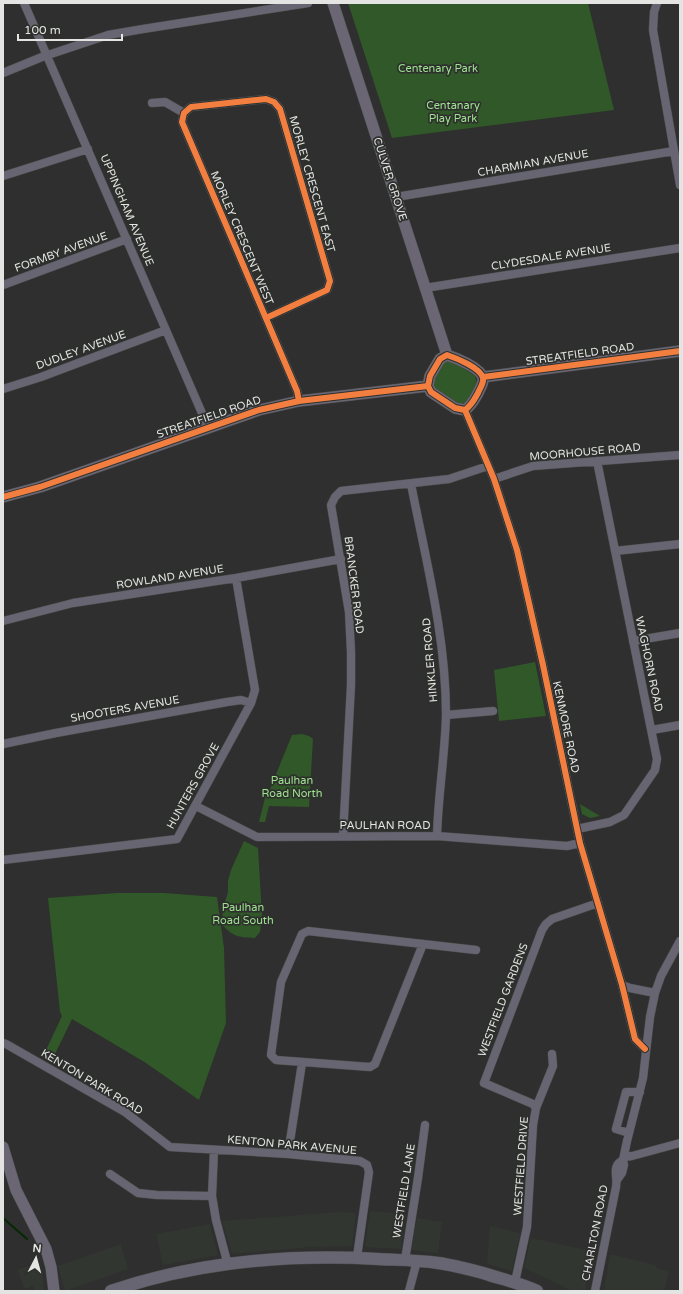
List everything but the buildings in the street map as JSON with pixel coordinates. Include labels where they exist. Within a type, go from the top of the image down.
[{"type":"main road","points":[[111,1291],[159,1277],[191,1270],[297,1257],[405,1260],[439,1263],[515,1282],[537,1291]]},
{"type":"street","name":"UPPINGHAM AVENUE","points":[[24,3],[208,427]]},
{"type":"street","points":[[3,74],[42,57],[108,35],[308,3]]},
{"type":"street","name":"CULVER GROVE","points":[[333,3],[447,355]]},
{"type":"street","points":[[657,3],[654,12],[653,30],[680,185]]},
{"type":"street","name":"MORLEY CRESCENT EAST","points":[[184,113],[191,107],[266,99],[274,102],[280,108],[330,281],[327,290],[266,318]]},
{"type":"street","points":[[152,103],[165,102],[184,113]]},
{"type":"street","name":"MORLEY CRESCENT WEST","points":[[184,113],[182,122],[297,391],[299,401]]},
{"type":"street","points":[[3,176],[88,149]]},
{"type":"street","name":"CHARMIAN AVENUE","points":[[396,197],[674,151]]},
{"type":"street","name":"FORMBY AVENUE","points":[[3,285],[127,239]]},
{"type":"street","name":"CLYDESDALE AVENUE","points":[[425,288],[680,248]]},
{"type":"street","name":"DUDLEY AVENUE","points":[[3,390],[166,330]]},
{"type":"street","name":"STREATFIELD ROAD","points":[[483,377],[680,351]]},
{"type":"street","points":[[447,355],[458,359],[479,372],[483,377],[482,385],[471,406],[465,410],[455,408],[431,392],[428,386],[430,376],[440,358],[447,355]]},
{"type":"street","name":"STREATFIELD ROAD","points":[[3,498],[48,484],[259,410],[299,401],[428,386]]},
{"type":"street","name":"KENMORE ROAD","points":[[465,410],[494,480],[517,550],[580,843],[622,986],[635,1038],[645,1049]]},
{"type":"street","name":"MOORHOUSE ROAD","points":[[494,480],[533,466],[680,455]]},
{"type":"street","name":"WAGHORN ROAD","points":[[577,829],[610,822],[624,815],[655,770],[657,759],[596,461]]},
{"type":"street","name":"BRANCKER ROAD","points":[[343,836],[351,685],[349,612],[331,505],[335,497],[341,491],[449,479],[488,466]]},
{"type":"street","name":"HINKLER ROAD","points":[[411,484],[434,590],[443,660],[446,715],[437,836]]},
{"type":"street","points":[[615,551],[680,544]]},
{"type":"street","name":"ROWLAND AVENUE","points":[[3,620],[73,603],[236,578],[341,559]]},
{"type":"street","name":"HUNTERS GROVE","points":[[3,860],[177,839],[251,703],[255,690],[236,578]]},
{"type":"street","points":[[633,641],[680,633]]},
{"type":"street","name":"SHOOTERS AVENUE","points":[[3,744],[227,702],[241,700],[251,703]]},
{"type":"street","points":[[446,715],[493,711]]},
{"type":"street","points":[[652,730],[680,725]]},
{"type":"street","name":"PAULHAN ROAD","points":[[196,806],[257,837],[437,836],[567,846],[580,843]]},
{"type":"street","name":"WESTFIELD GARDENS","points":[[536,1108],[533,1104],[484,1083],[542,930],[552,918],[598,903]]},
{"type":"street","points":[[424,944],[376,1064],[370,1068],[302,1063],[276,1060],[271,1054],[281,982],[302,934],[308,932],[424,944],[476,950]]},
{"type":"street","name":"CHARLTON ROAD","points":[[595,1291],[617,1180],[622,1173],[629,1133],[643,1078],[645,1049],[650,1017],[661,976],[680,941]]},
{"type":"street","points":[[622,986],[656,993]]},
{"type":"street","name":"KENTON PARK ROAD","points":[[3,1043],[125,1112],[170,1147],[214,1150]]},
{"type":"street","name":"WESTFIELD DRIVE","points":[[515,1282],[527,1227],[533,1125],[536,1108],[553,1066],[552,1054]]},
{"type":"street","points":[[288,1154],[302,1063]]},
{"type":"street","points":[[629,1133],[616,1129],[626,1092],[640,1092]]},
{"type":"street","name":"WESTFIELD LANE","points":[[405,1260],[425,1126]]},
{"type":"street","points":[[624,1158],[680,1143]]},
{"type":"street","points":[[3,1147],[16,1190],[46,1249],[51,1267],[54,1291]]},
{"type":"street","name":"KENTON PARK AVENUE","points":[[228,1265],[216,1220],[212,1196],[214,1150],[288,1154],[360,1161],[367,1165],[369,1172],[357,1258]]},
{"type":"street","points":[[110,1174],[138,1192],[212,1196]]},
{"type":"street","points":[[409,1291],[417,1261]]},
{"type":"shaded area","points":[[370,1211],[405,1214],[401,1249],[365,1247]]},
{"type":"shaded area","points":[[339,1212],[356,1213],[352,1246],[311,1247],[232,1254],[222,1221]]},
{"type":"shaded area","points":[[417,1218],[442,1222],[438,1253],[411,1250]]},
{"type":"shaded area","points":[[210,1224],[218,1255],[163,1265],[156,1234]]},
{"type":"shaded area","points":[[490,1226],[520,1233],[512,1271],[487,1264]]},
{"type":"shaded area","points":[[531,1238],[591,1251],[585,1291],[573,1291],[524,1268]]},
{"type":"shaded area","points":[[121,1244],[128,1269],[65,1291],[58,1266]]},
{"type":"shaded area","points":[[610,1254],[656,1265],[656,1268],[669,1271],[664,1291],[604,1291]]},
{"type":"shaded area","points":[[41,1261],[44,1291],[35,1291],[33,1286],[25,1289],[17,1270]]},
{"type":"green space","name":"Centenary Park","points":[[348,3],[588,3],[614,110],[392,138]]},
{"type":"green space","points":[[444,362],[454,362],[475,376],[477,383],[467,403],[458,403],[445,397],[434,388],[433,382]]},
{"type":"green space","points":[[535,662],[546,716],[499,721],[494,670]]},
{"type":"green space","name":"Paulhan Road North","points":[[302,734],[313,739],[309,807],[269,806],[265,822],[259,822],[265,798],[292,735]]},
{"type":"green space","points":[[580,804],[600,816],[590,818],[582,814]]},
{"type":"green space","name":"Paulhan Road South","points":[[244,841],[258,848],[262,915],[260,932],[255,938],[237,936],[222,925],[223,909],[228,892],[228,881],[231,870]]},
{"type":"green space","points":[[117,893],[164,893],[217,897],[224,948],[226,1023],[199,1100],[146,1063],[72,1019],[55,1054],[46,1050],[62,1016],[60,1012],[48,898]]},
{"type":"waterway","points":[[3,1218],[27,1239]]},
{"type":"cycle path","points":[[266,318],[327,290],[330,281],[280,109],[274,102],[266,99],[191,107],[184,113],[182,122],[297,391],[299,401]]},
{"type":"cycle path","points":[[483,377],[680,351]]},
{"type":"cycle path","points":[[447,355],[473,367],[481,374],[483,378],[482,384],[475,398],[465,410],[455,408],[431,392],[428,386],[430,376],[440,359],[447,355]]},
{"type":"cycle path","points":[[3,497],[40,487],[259,410],[299,401],[428,386]]},
{"type":"cycle path","points":[[465,410],[494,479],[517,550],[543,665],[580,843],[622,985],[635,1039],[645,1049]]},
{"type":"park label","name":"Centanary Play Park","points":[[453,111]]}]
